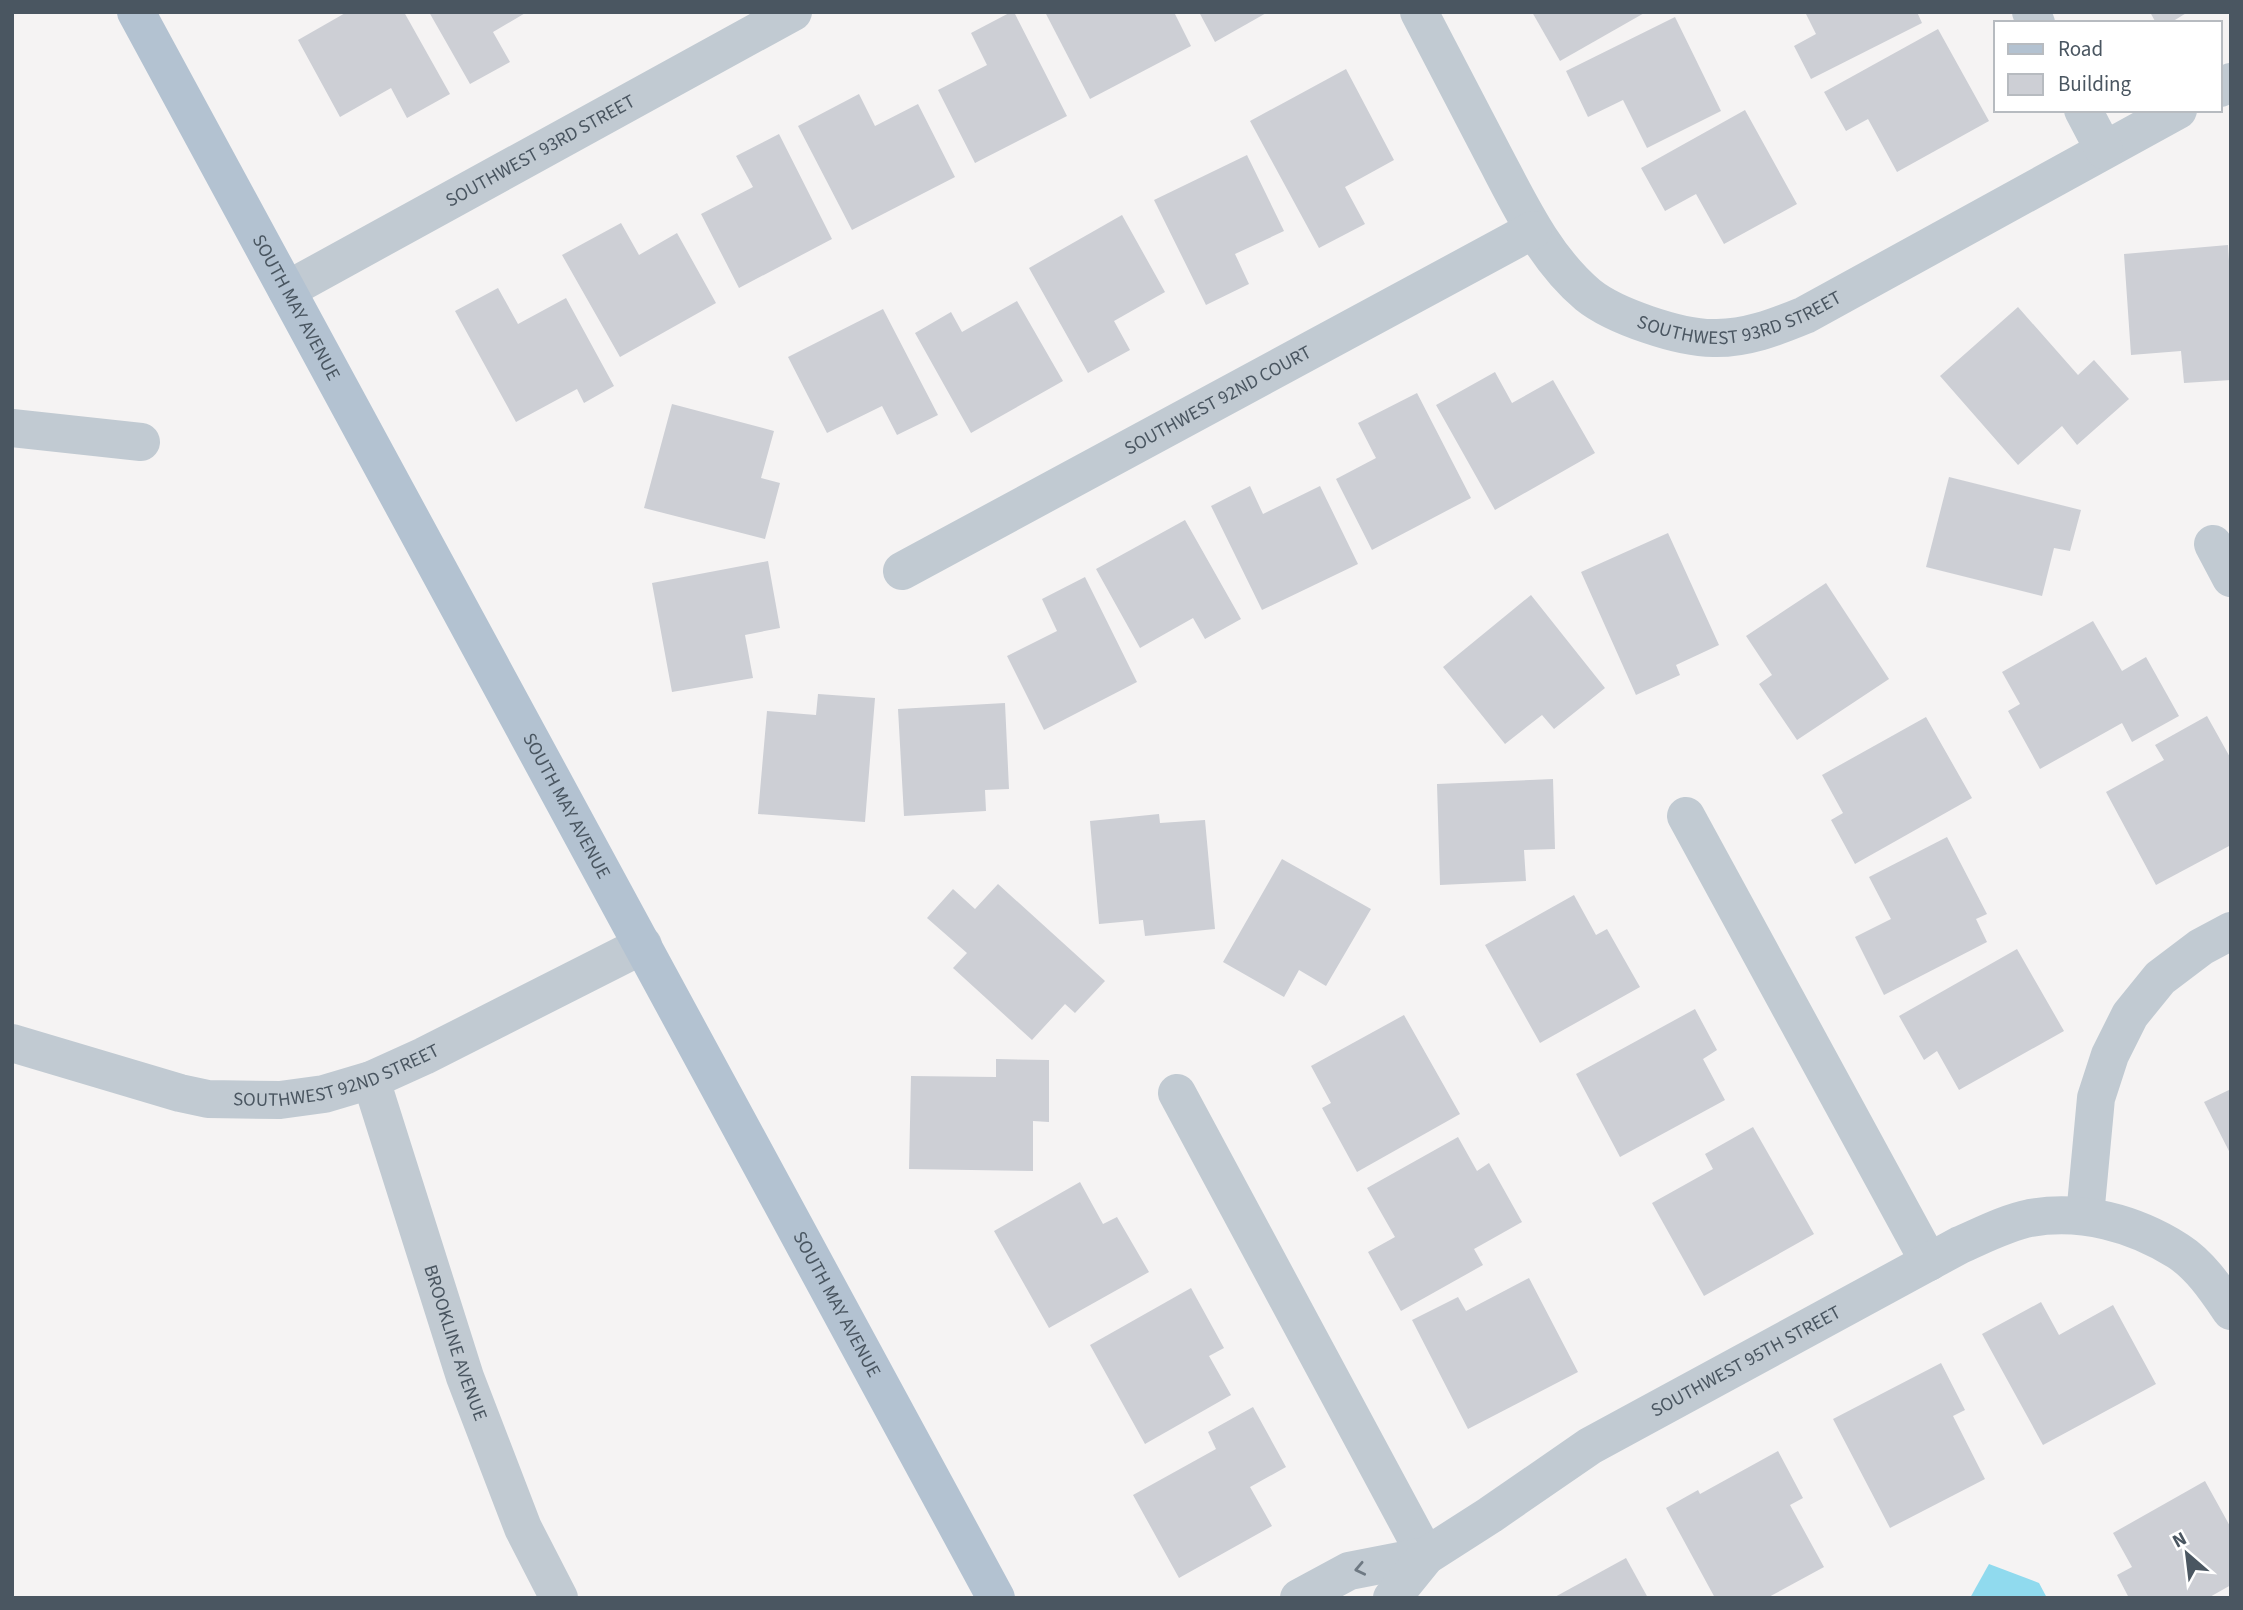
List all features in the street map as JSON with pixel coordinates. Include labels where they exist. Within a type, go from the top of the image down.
[{"type":"main road","name":"SOUTH MAY AVENUE","points":[[136,12],[996,1598]]},
{"type":"street","name":"SOUTHWEST 93RD STREET","points":[[287,290],[793,12]]},
{"type":"street","name":"SOUTHWEST 93RD STREET","points":[[1419,12],[1533,230],[1561,266],[1588,295],[1615,311],[1649,325],[1711,338],[1747,335],[1805,315],[2174,112]]},
{"type":"street","points":[[2084,112],[2104,150]]},
{"type":"street","name":"SOUTHWEST 92ND COURT","points":[[902,571],[1533,230]]},
{"type":"street","points":[[12,428],[141,442]]},
{"type":"street","points":[[2213,544],[2231,578]]},
{"type":"street","points":[[1686,816],[1930,1262]]},
{"type":"street","points":[[2085,1216],[2096,1098],[2110,1055],[2130,1015],[2160,978],[2201,947],[2231,931]]},
{"type":"street","name":"SOUTHWEST 92ND STREET","points":[[12,1042],[208,1099],[280,1100],[324,1094],[372,1080],[424,1056],[643,945]]},
{"type":"street","name":"BROOKLINE AVENUE","points":[[372,1080],[465,1377],[523,1528],[559,1598]]},
{"type":"street","points":[[1177,1093],[1426,1556]]},
{"type":"street","name":"SOUTHWEST 95TH STREET","points":[[1392,1598],[1426,1556],[1590,1446],[1960,1245],[2018,1221],[2066,1214],[2085,1216],[2133,1229],[2179,1252],[2210,1280],[2231,1311]]},
{"type":"street","name":"SOUTHWEST 95TH STREET","points":[[1299,1598],[1349,1571],[1426,1556]]},
{"type":"water","points":[[1989,1564],[2039,1583],[2047,1598],[1970,1598]]},
{"type":"building","points":[[347,12],[404,12],[450,94],[407,118],[391,88],[340,117],[298,40]]},
{"type":"building","points":[[429,12],[527,12],[493,32],[510,62],[470,84]]},
{"type":"building","points":[[1014,12],[1067,116],[975,163],[938,90],[987,65],[971,33]]},
{"type":"building","points":[[1045,12],[1174,12],[1191,46],[1090,99]]},
{"type":"building","points":[[1199,12],[1268,12],[1215,42]]},
{"type":"building","points":[[1532,12],[1646,12],[1560,61]]},
{"type":"building","points":[[1805,12],[1917,12],[1922,23],[1811,79],[1794,46],[1816,34]]},
{"type":"building","points":[[2150,12],[2188,12],[2173,21],[2155,21]]},
{"type":"building","points":[[1675,17],[1721,111],[1647,148],[1623,100],[1588,117],[1566,71]]},
{"type":"building","points":[[1938,29],[1989,121],[1897,172],[1868,119],[1846,131],[1824,92]]},
{"type":"building","points":[[1346,69],[1394,160],[1345,187],[1365,224],[1319,248],[1250,121]]},
{"type":"building","points":[[859,94],[875,126],[918,104],[955,177],[852,230],[798,126]]},
{"type":"building","points":[[1745,110],[1797,204],[1724,244],[1696,194],[1665,211],[1641,168]]},
{"type":"building","points":[[779,134],[832,239],[739,288],[701,214],[753,187],[736,156]]},
{"type":"building","points":[[1247,155],[1284,231],[1235,254],[1249,284],[1206,305],[1154,200]]},
{"type":"building","points":[[1122,215],[1165,292],[1114,321],[1130,350],[1088,373],[1029,268]]},
{"type":"building","points":[[621,223],[639,255],[677,233],[716,303],[620,357],[562,255]]},
{"type":"building","points":[[2228,245],[2231,380],[2184,383],[2181,351],[2131,355],[2124,254]]},
{"type":"building","points":[[498,288],[518,324],[566,298],[614,386],[584,403],[577,389],[516,422],[455,311]]},
{"type":"building","points":[[1017,301],[1063,381],[971,433],[915,333],[951,312],[962,332]]},
{"type":"building","points":[[2018,307],[2078,375],[2094,360],[2129,399],[2077,445],[2062,426],[2018,465],[1940,376]]},
{"type":"building","points":[[883,309],[938,415],[897,435],[882,406],[827,433],[788,357]]},
{"type":"building","points":[[1495,372],[1512,403],[1553,380],[1595,453],[1495,510],[1436,405]]},
{"type":"building","points":[[1417,393],[1471,498],[1372,550],[1336,479],[1376,458],[1358,423]]},
{"type":"building","points":[[672,404],[774,431],[761,478],[780,483],[765,539],[644,508]]},
{"type":"building","points":[[1949,477],[2081,510],[2070,551],[2054,548],[2042,596],[1926,567]]},
{"type":"building","points":[[1250,486],[1263,514],[1320,486],[1358,564],[1262,610],[1211,506]]},
{"type":"building","points":[[1185,520],[1241,619],[1205,639],[1193,618],[1140,648],[1096,569]]},
{"type":"building","points":[[1668,533],[1719,645],[1676,665],[1680,675],[1636,695],[1581,572]]},
{"type":"building","points":[[768,561],[780,628],[745,635],[753,678],[672,692],[652,583]]},
{"type":"building","points":[[1085,577],[1137,682],[1044,730],[1007,656],[1057,631],[1042,599]]},
{"type":"building","points":[[1826,583],[1889,679],[1797,740],[1759,684],[1772,675],[1746,636]]},
{"type":"building","points":[[1531,595],[1605,688],[1554,729],[1542,715],[1505,744],[1443,667]]},
{"type":"building","points":[[2093,621],[2122,671],[2146,657],[2179,716],[2132,742],[2122,723],[2040,769],[2008,711],[2020,704],[2002,672]]},
{"type":"building","points":[[818,694],[875,698],[865,822],[758,814],[767,711],[816,715]]},
{"type":"building","points":[[1005,703],[1009,789],[985,790],[986,811],[904,816],[898,709]]},
{"type":"building","points":[[2207,716],[2231,759],[2231,845],[2156,885],[2106,792],[2164,760],[2155,745]]},
{"type":"building","points":[[1926,717],[1972,798],[1855,864],[1831,820],[1843,813],[1822,775]]},
{"type":"building","points":[[1553,779],[1555,849],[1524,850],[1526,881],[1440,885],[1437,784]]},
{"type":"building","points":[[1159,814],[1160,823],[1205,820],[1215,929],[1145,936],[1143,920],[1099,924],[1090,821]]},
{"type":"building","points":[[1947,837],[1987,914],[1976,919],[1987,942],[1884,995],[1855,937],[1891,919],[1869,877]]},
{"type":"building","points":[[1282,859],[1371,909],[1326,986],[1299,970],[1284,997],[1223,962]]},
{"type":"building","points":[[998,884],[1105,981],[1075,1013],[1065,1004],[1032,1040],[953,968],[967,953],[927,918],[953,889],[975,909]]},
{"type":"building","points":[[1574,895],[1596,935],[1607,929],[1640,987],[1540,1043],[1485,945]]},
{"type":"building","points":[[2017,949],[2064,1031],[1959,1090],[1937,1051],[1924,1060],[1899,1016]]},
{"type":"building","points":[[1695,1009],[1717,1050],[1703,1059],[1725,1100],[1620,1157],[1576,1074]]},
{"type":"building","points":[[1404,1015],[1460,1114],[1357,1172],[1322,1108],[1331,1103],[1311,1066]]},
{"type":"building","points":[[996,1059],[1049,1060],[1049,1122],[1033,1121],[1033,1171],[909,1169],[911,1076],[996,1077]]},
{"type":"building","points":[[2231,1089],[2231,1155],[2204,1102]]},
{"type":"building","points":[[1753,1127],[1814,1234],[1704,1296],[1652,1203],[1713,1169],[1705,1154]]},
{"type":"building","points":[[1458,1137],[1477,1171],[1489,1163],[1522,1222],[1474,1249],[1483,1265],[1401,1311],[1368,1252],[1395,1237],[1367,1188]]},
{"type":"building","points":[[1080,1182],[1103,1224],[1117,1217],[1149,1272],[1049,1328],[994,1231]]},
{"type":"building","points":[[1529,1278],[1578,1372],[1468,1429],[1412,1320],[1458,1297],[1466,1311]]},
{"type":"building","points":[[1191,1288],[1224,1348],[1209,1356],[1231,1395],[1145,1444],[1090,1345]]},
{"type":"building","points":[[2041,1302],[2059,1335],[2113,1305],[2156,1384],[2043,1445],[1982,1334]]},
{"type":"building","points":[[1941,1363],[1965,1410],[1953,1416],[1985,1479],[1890,1528],[1833,1419]]},
{"type":"building","points":[[1253,1407],[1286,1467],[1250,1487],[1272,1526],[1179,1578],[1133,1495],[1216,1449],[1208,1432]]},
{"type":"building","points":[[1778,1451],[1803,1498],[1790,1505],[1824,1567],[1767,1598],[1715,1598],[1666,1508],[1698,1490],[1700,1494]]},
{"type":"building","points":[[2205,1481],[2231,1528],[2231,1585],[2208,1598],[2129,1598],[2117,1575],[2132,1567],[2113,1533]]},
{"type":"building","points":[[1626,1558],[1648,1598],[1553,1598]]}]
